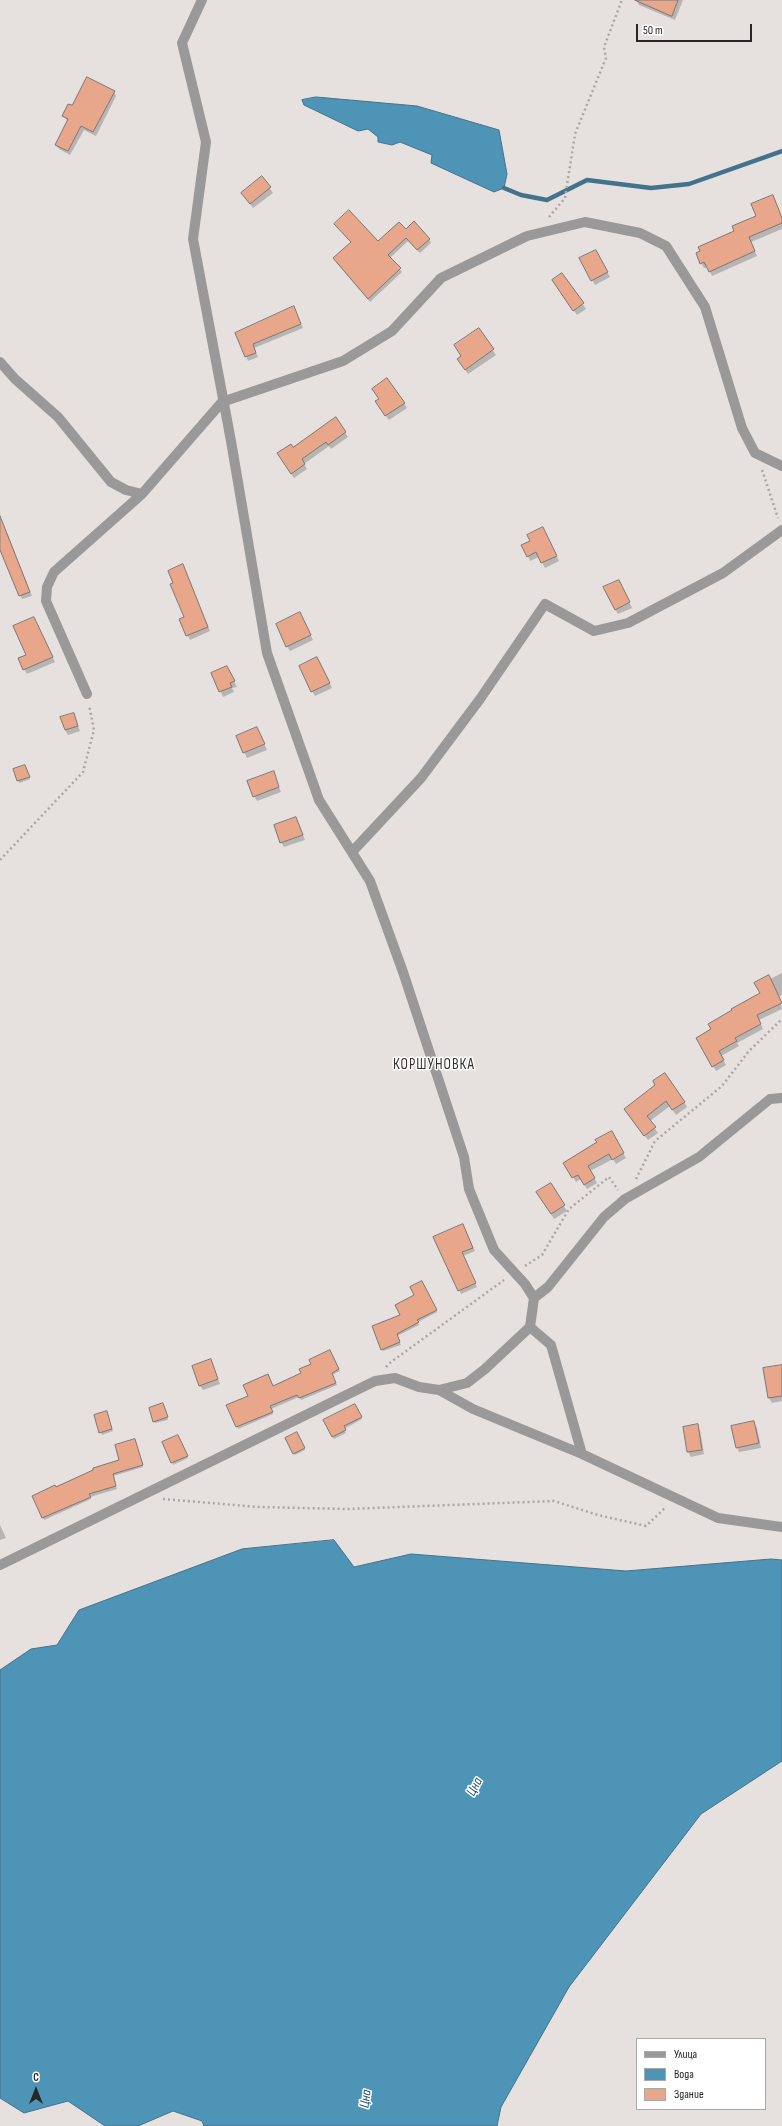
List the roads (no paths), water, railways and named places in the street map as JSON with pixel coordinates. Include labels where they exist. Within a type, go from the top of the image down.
[{"type":"street","points":[[202,0],[182,43],[206,142],[193,239],[222,402],[231,441],[267,653],[320,800],[370,882],[403,972],[464,1157],[469,1189],[494,1250],[525,1284],[534,1298],[530,1327],[485,1369],[467,1383],[439,1390]]},
{"type":"street","points":[[87,694],[46,601],[47,587],[54,572],[142,494],[222,402],[343,361],[392,332],[441,278],[527,236],[585,222],[640,233],[666,246],[705,306],[742,428],[755,453],[782,466]]},
{"type":"street","points":[[0,362],[15,379],[58,417],[111,482],[126,490],[142,494]]},
{"type":"street","points":[[352,852],[421,778],[480,699],[545,604],[594,631],[628,623],[723,572],[782,531]]},
{"type":"street","points":[[534,1298],[548,1287],[604,1218],[625,1199],[699,1157],[770,1099],[782,1098]]},
{"type":"street","points":[[530,1327],[551,1345],[582,1454]]},
{"type":"street","points":[[0,1565],[375,1381],[395,1378],[419,1387],[439,1390],[474,1409],[582,1454],[718,1518],[782,1528]]},
{"type":"water","points":[[316,97],[417,106],[499,130],[507,174],[504,188],[494,192],[431,163],[432,155],[400,142],[392,145],[378,142],[378,137],[368,129],[358,131],[304,105],[302,100]]},
{"type":"water","name":"Цна","points":[[334,1540],[354,1567],[411,1554],[626,1571],[771,1559],[782,1560],[782,1761],[701,1814],[569,1987],[501,2107],[497,2126],[204,2126],[202,2121],[173,2111],[138,2126],[105,2126],[68,2101],[24,2113],[0,2098],[0,1670],[31,1649],[57,1645],[79,1610],[242,1549]]},
{"type":"waterway","points":[[504,188],[521,195],[547,200],[587,180],[651,188],[689,184],[782,151]]},
{"type":"district","name":"КОРШУНОВКА","points":[[434,1065]]}]
